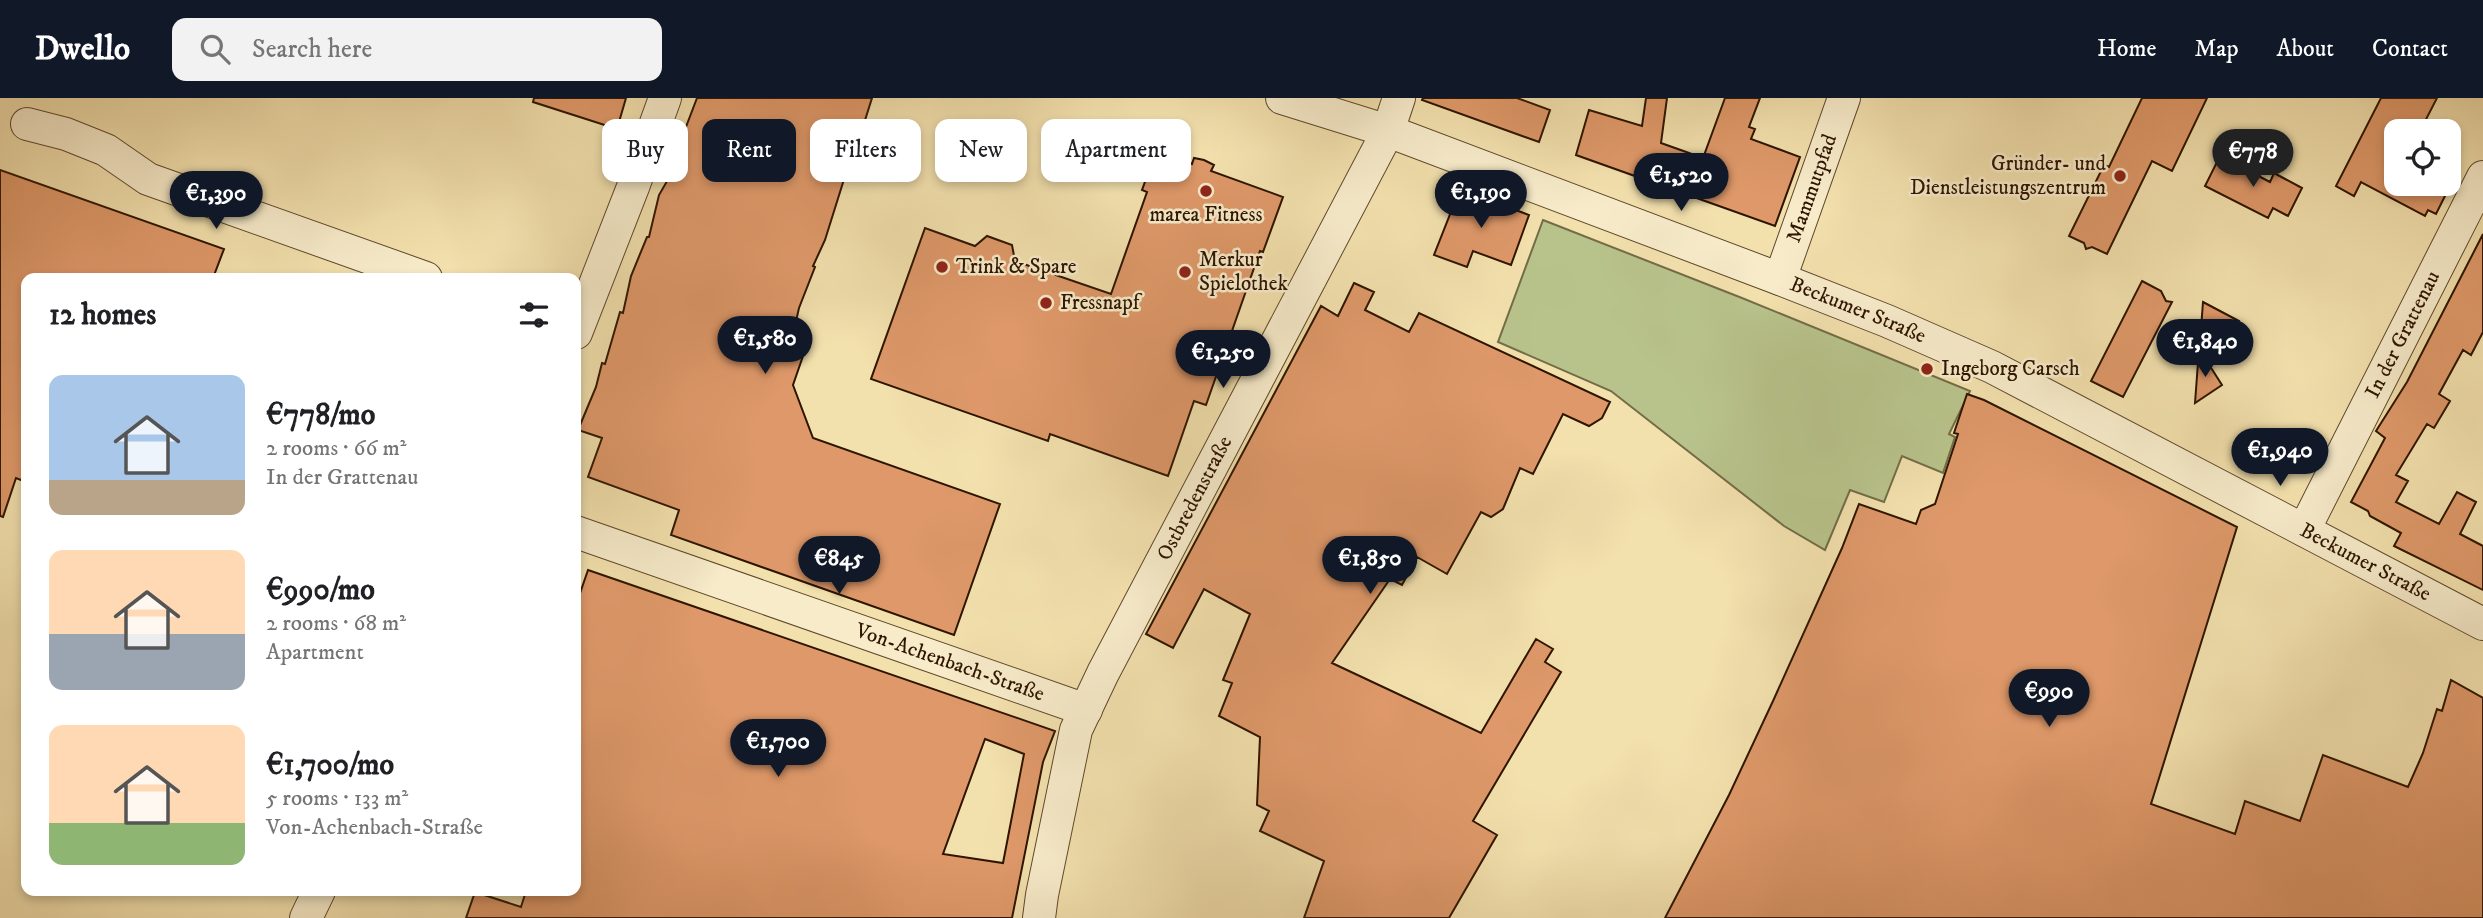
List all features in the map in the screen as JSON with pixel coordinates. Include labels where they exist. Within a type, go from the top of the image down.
[{"type":"street","points":[[581,319],[665,98]]},
{"type":"street","name":"Beckumer Straße","points":[[1282,98],[1388,131],[1887,321],[1992,367],[2483,624]]},
{"type":"street","name":"Ostbredenstraße","points":[[1039,918],[1076,730],[1103,673],[1388,131],[1399,98]]},
{"type":"street","name":"Mammutpfad","points":[[1780,279],[1844,98]]},
{"type":"street","points":[[27,124],[66,134],[106,150],[148,179],[412,273]]},
{"type":"street","name":"In der Grattenau","points":[[2304,530],[2483,177]]},
{"type":"street","name":"Von-Achenbach-Straße","points":[[581,534],[1086,710]]},
{"type":"street","points":[[306,918],[317,896]]},
{"type":"green space","points":[[1543,220],[1970,391],[1949,434],[1955,437],[1943,473],[1902,456],[1884,502],[1850,490],[1825,550],[1784,526],[1611,391],[1498,342]]},
{"type":"building","points":[[534,98],[626,98],[620,119],[602,119],[602,124],[533,102]]},
{"type":"building","points":[[697,98],[872,98],[865,119],[810,119],[810,182],[843,182],[799,308],[789,352],[803,356],[793,385],[813,438],[1000,504],[954,635],[671,535],[679,510],[588,477],[602,438],[581,431],[581,423],[596,387],[602,363],[605,364],[620,312],[623,313],[631,276],[649,237],[659,195],[667,182],[688,182],[688,122]]},
{"type":"building","points":[[1517,98],[1550,110],[1539,142],[1422,100]]},
{"type":"building","points":[[1646,98],[1667,98],[1661,143],[1703,158],[1725,98],[1760,98],[1749,127],[1755,129],[1751,139],[1800,157],[1775,226],[1576,155],[1589,110],[1642,126]]},
{"type":"building","name":"Gründer- und Dienstleistungszentrum","points":[[2142,98],[2207,98],[2172,171],[2152,161],[2107,254],[2092,247],[2086,249],[2084,243],[2069,236],[2104,165],[2109,167]]},
{"type":"building","points":[[2381,98],[2437,98],[2426,119],[2384,119],[2384,194],[2361,182],[2354,196],[2336,186]]},
{"type":"building","points":[[2220,156],[2270,182],[2274,173],[2302,188],[2288,216],[2273,208],[2268,218],[2205,186]]},
{"type":"building","points":[[1194,158],[1214,165],[1211,171],[1283,197],[1263,252],[1260,251],[1206,405],[1194,401],[1168,476],[1050,434],[1048,441],[871,379],[925,228],[975,246],[987,236],[1012,245],[1015,261],[1111,294],[1147,192],[1142,190],[1145,182],[1191,182],[1191,164]]},
{"type":"building","points":[[0,170],[224,249],[215,273],[21,273],[21,480],[16,478],[3,517],[0,516]]},
{"type":"building","points":[[1460,189],[1529,215],[1511,265],[1473,251],[1467,267],[1434,255]]},
{"type":"building","points":[[2387,196],[2445,196],[2436,214],[2428,210],[2425,216]]},
{"type":"building","points":[[2483,234],[2483,332],[2471,355],[2463,350],[2439,394],[2450,401],[2434,428],[2427,424],[2396,475],[2408,481],[2396,502],[2439,524],[2457,492],[2476,502],[2460,534],[2483,546],[2483,590],[2394,546],[2401,533],[2351,502],[2385,438],[2376,431],[2407,382]]},
{"type":"building","points":[[2142,281],[2161,291],[2166,301],[2172,302],[2123,397],[2091,381]]},
{"type":"building","points":[[1354,283],[1374,292],[1365,310],[1409,332],[1419,313],[1610,402],[1602,418],[1589,426],[1563,414],[1533,474],[1520,468],[1503,509],[1491,517],[1481,512],[1447,574],[1417,557],[1402,585],[1390,579],[1332,663],[1481,733],[1536,639],[1553,649],[1545,662],[1561,672],[1473,821],[1497,835],[1449,918],[1304,918],[1324,861],[1260,831],[1269,811],[1257,805],[1260,737],[1219,716],[1232,683],[1223,680],[1250,614],[1204,589],[1173,648],[1146,634],[1321,306],[1338,316]]},
{"type":"building","points":[[2203,302],[2239,321],[2229,343],[2201,329]]},
{"type":"building","points":[[2199,349],[2222,385],[2195,403]]},
{"type":"building","points":[[1967,394],[1984,400],[2237,527],[2151,804],[2235,834],[2245,801],[2300,821],[2323,755],[2408,787],[2423,753],[2437,709],[2442,711],[2451,680],[2483,698],[2483,918],[1665,918],[1729,795],[1842,548],[1859,504],[1916,524],[1921,510],[1935,504],[1958,434],[1954,433]]},
{"type":"building","points":[[588,570],[1055,731],[1043,762],[1012,918],[466,918],[474,896],[487,896],[521,907],[524,896],[581,896],[581,590]],"holes":[[[985,739],[1024,754],[1003,863],[943,854]]]},
{"type":"place","name":"Gründer- und Dienstleistungszentrum","points":[[2120,176]]},
{"type":"place","name":"marea Fitness","points":[[1206,191]]},
{"type":"place","name":"Trink & Spare","points":[[942,267]]},
{"type":"place","name":"Merkur Spielothek","points":[[1185,272]]},
{"type":"place","name":"Fressnapf","points":[[1046,303]]},
{"type":"place","name":"Ingeborg Carsch","points":[[1927,369]]}]
